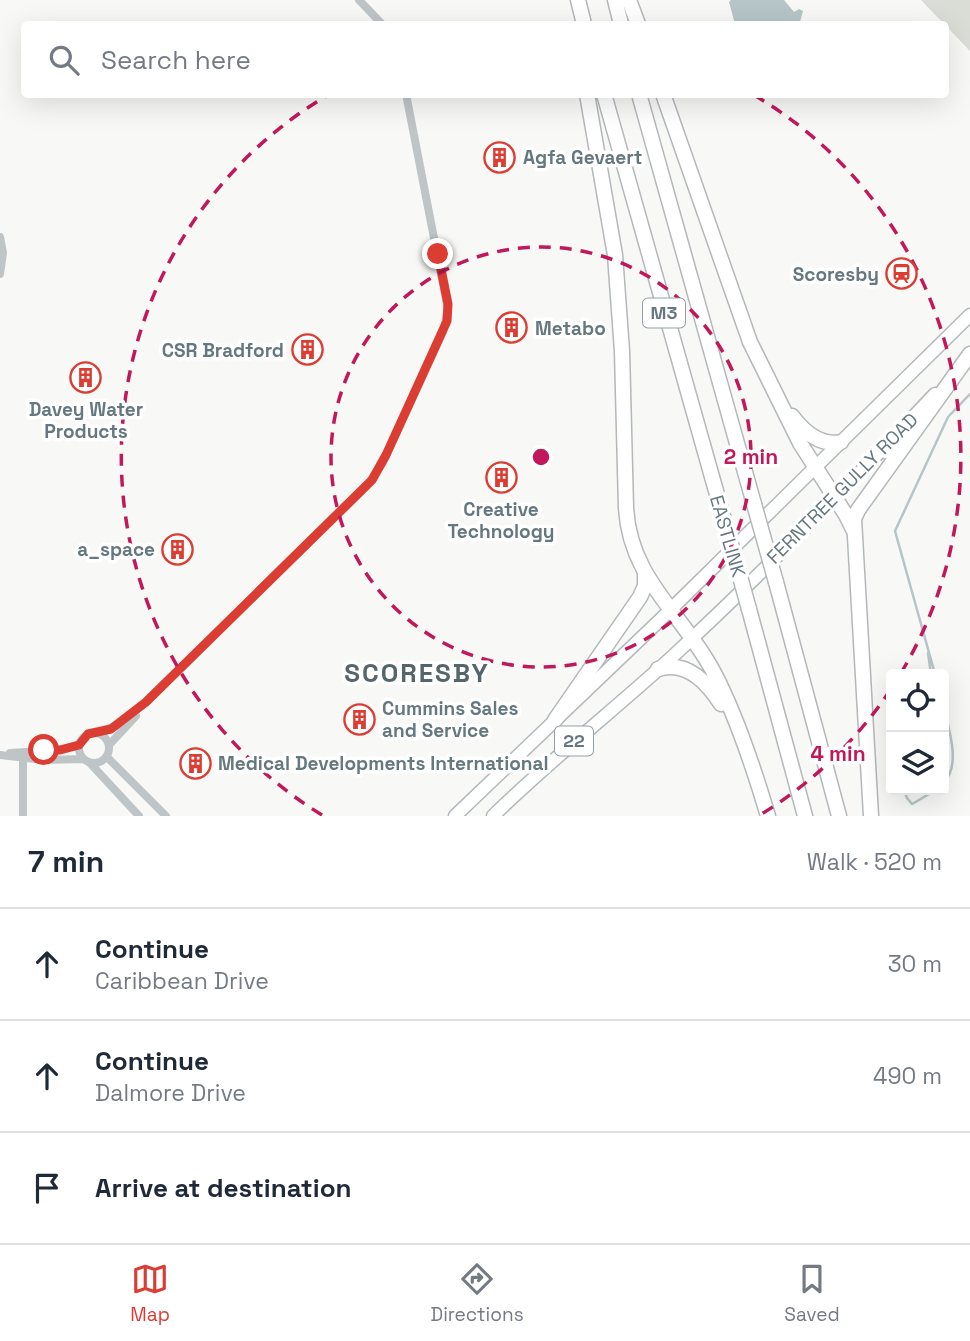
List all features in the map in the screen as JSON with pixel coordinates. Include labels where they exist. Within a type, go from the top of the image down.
[{"type":"highway","points":[[569,0],[573,21]]},
{"type":"highway","points":[[578,0],[583,21]]},
{"type":"highway","points":[[615,0],[620,21]]},
{"type":"highway","points":[[629,0],[637,21]]},
{"type":"highway","points":[[588,98],[610,218],[618,285],[627,519],[632,547],[645,575],[693,637],[714,672],[768,816]]},
{"type":"highway","name":"EASTLINK","points":[[605,98],[805,816]]},
{"type":"highway","name":"EASTLINK","points":[[640,98],[839,816]]},
{"type":"highway","points":[[664,98],[741,318],[790,425],[854,532]]},
{"type":"highway","points":[[872,816],[854,532],[858,510],[970,354]]},
{"type":"highway","points":[[764,370],[789,411],[804,429],[826,443],[841,442]]},
{"type":"highway","points":[[555,719],[640,597],[645,586],[645,575]]},
{"type":"highway","points":[[658,669],[679,667],[701,679],[716,695],[738,732]]},
{"type":"main road","name":"FERNTREE GULLY ROAD","points":[[455,816],[670,610],[970,315]]},
{"type":"main road","name":"FERNTREE GULLY ROAD","points":[[493,816],[554,758],[693,637],[835,497],[970,354]]},
{"type":"street","points":[[359,0],[379,21]]},
{"type":"street","points":[[0,755],[98,763],[107,757],[109,745],[146,702],[372,480],[443,332],[448,316],[448,304],[406,98]]},
{"type":"street","points":[[0,237],[3,259],[0,274]]},
{"type":"street","points":[[23,755],[79,745],[84,737],[118,725],[146,702]]},
{"type":"street","points":[[97,733],[105,737],[109,745]]},
{"type":"street","points":[[79,745],[86,760],[139,816]]},
{"type":"street","points":[[23,755],[23,816]]},
{"type":"street","points":[[107,757],[166,816]]},
{"type":"shaded area","points":[[784,0],[794,12],[799,9],[803,11],[800,21],[734,21],[729,2]]},
{"type":"shaded area","points":[[921,0],[970,0],[970,51],[949,29],[949,21],[941,21]]},
{"type":"waterway","points":[[934,669],[895,531],[948,417],[970,394]]},
{"type":"waterway","points":[[928,653],[930,669]]},
{"type":"waterway","points":[[949,728],[953,757],[949,775]]},
{"type":"waterway","points":[[906,795],[912,804],[927,795]]},
{"type":"place","name":"Agfa Gevaert","points":[[500,157]]},
{"type":"place","name":"Scoresby","points":[[902,274]]},
{"type":"place","name":"Metabo","points":[[512,328]]},
{"type":"place","name":"CSR Bradford","points":[[307,350]]},
{"type":"place","name":"Davey Water Products","points":[[86,378]]},
{"type":"place","name":"Creative Technology","points":[[501,478]]},
{"type":"place","name":"a_space","points":[[178,549]]},
{"type":"place","name":"Cummins Sales and Service","points":[[359,719]]},
{"type":"place","name":"Medical Developments International","points":[[195,763]]},
{"type":"district","name":"SCORESBY","points":[[417,673]]},
{"type":"route","points":[[44,750],[60,750],[79,745],[88,734],[111,729],[123,722],[372,480],[447,321],[448,304],[438,254]]}]
